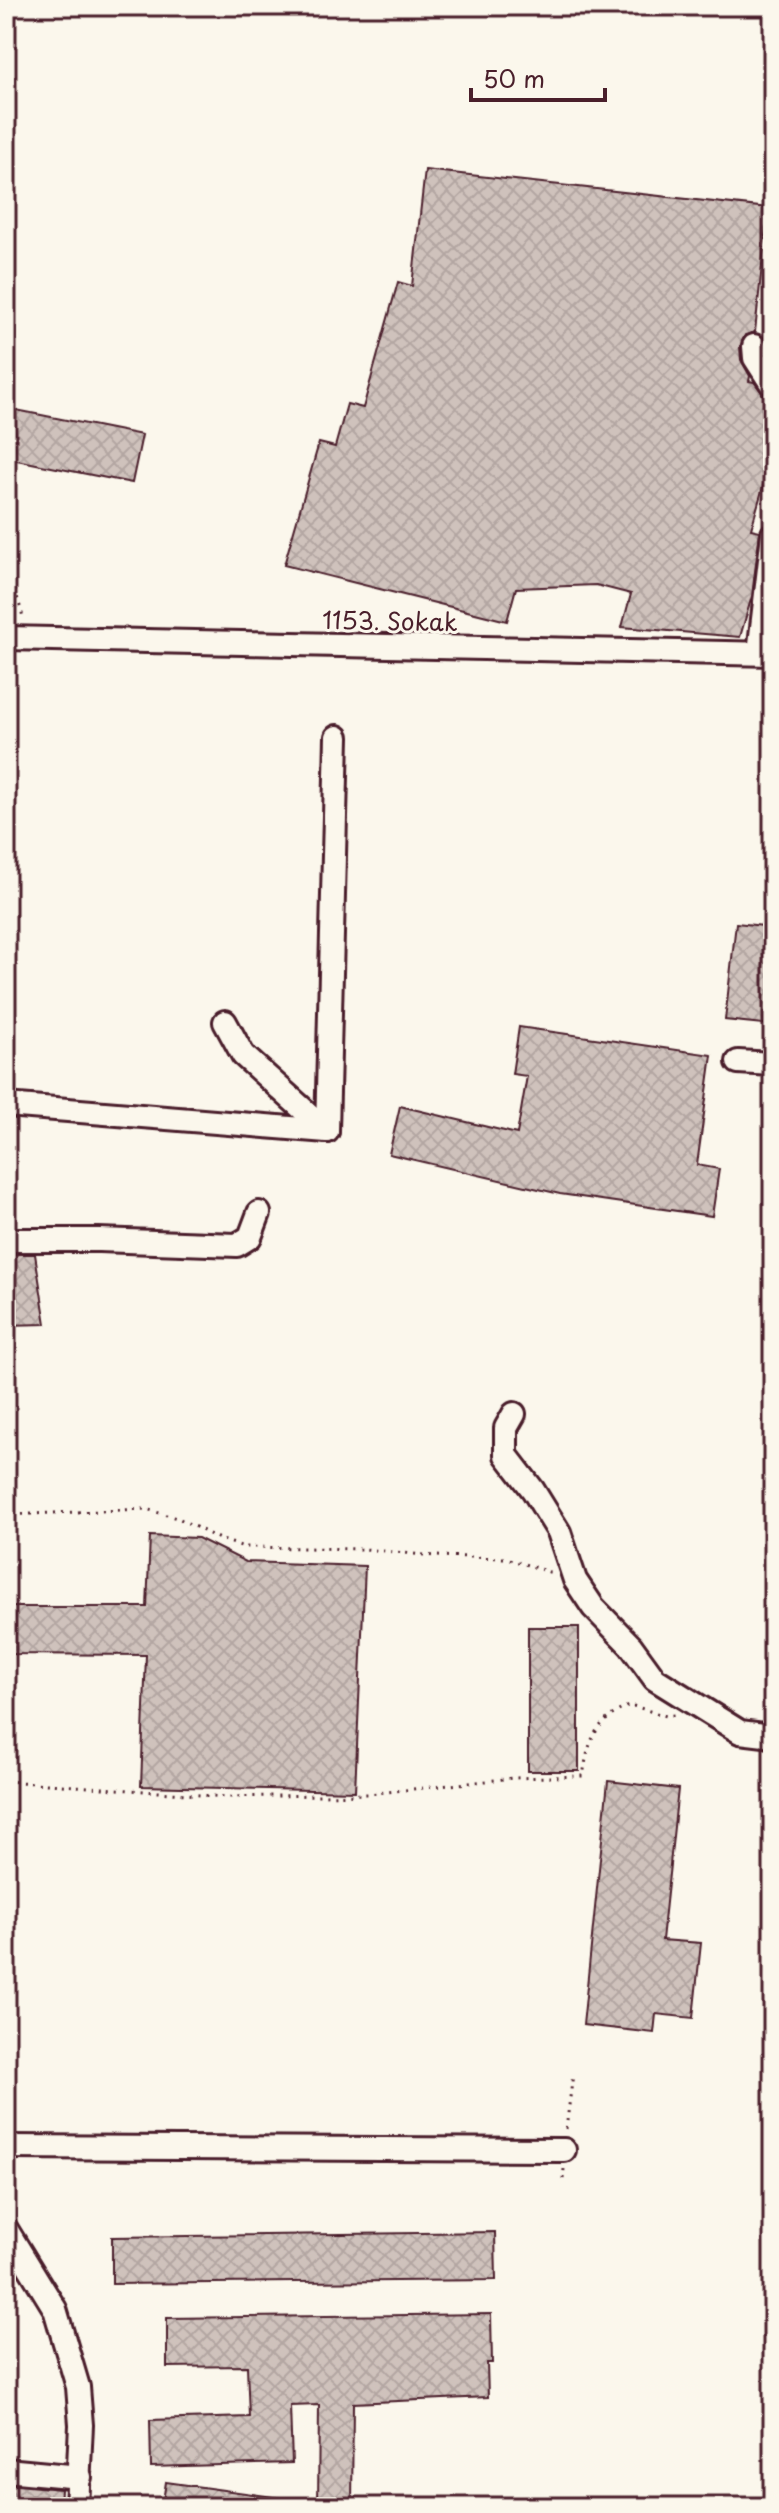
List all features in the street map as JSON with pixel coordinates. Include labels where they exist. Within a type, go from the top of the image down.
[{"type":"street","points":[[754,346],[755,358],[773,386]]},
{"type":"street","points":[[766,654],[773,534]]},
{"type":"street","name":"1153. Sokak","points":[[6,638],[766,654]]},
{"type":"street","points":[[327,1131],[337,737]]},
{"type":"street","points":[[225,1022],[243,1055],[327,1131]]},
{"type":"street","points":[[738,1062],[773,1064]]},
{"type":"street","points":[[6,1105],[327,1131]]},
{"type":"street","points":[[6,1240],[237,1245],[250,1237],[259,1213]]},
{"type":"street","points":[[514,1414],[506,1428],[506,1455],[559,1532],[575,1580],[593,1607],[631,1646],[655,1679],[740,1732],[773,1736]]},
{"type":"street","points":[[6,2147],[564,2150]]},
{"type":"street","points":[[6,2229],[55,2309],[78,2387],[81,2425],[77,2507]]},
{"type":"street","points":[[6,2470],[80,2477]]},
{"type":"path","points":[[6,149],[13,130]]},
{"type":"path","points":[[6,559],[29,639]]},
{"type":"path","points":[[6,1515],[146,1509],[180,1519],[219,1539],[244,1547],[365,1549],[434,1556],[506,1558],[575,1580]]},
{"type":"path","points":[[6,1781],[227,1797],[368,1794],[513,1778],[583,1776],[588,1748],[598,1726],[612,1713],[630,1705],[666,1716],[701,1710]]},
{"type":"path","points":[[563,2179],[573,2074]]},
{"type":"building","points":[[425,170],[768,208],[755,332],[745,335],[740,347],[749,381],[754,382],[766,398],[773,400],[773,452],[751,529],[760,531],[752,596],[740,637],[622,627],[631,594],[596,585],[516,588],[507,621],[284,565],[319,443],[335,447],[347,404],[363,408],[398,282],[412,286]]},
{"type":"building","points":[[6,408],[142,435],[132,483],[6,458]]},
{"type":"building","points":[[736,923],[773,927],[773,1025],[725,1020]]},
{"type":"building","points":[[519,1027],[712,1055],[697,1165],[719,1169],[712,1216],[560,1194],[389,1154],[400,1106],[517,1134],[527,1076],[512,1074]]},
{"type":"building","points":[[6,1254],[35,1254],[46,1324],[6,1325]]},
{"type":"building","points":[[150,1536],[198,1538],[246,1562],[365,1566],[355,1791],[141,1786],[146,1655],[6,1654],[6,1607],[147,1607]]},
{"type":"building","points":[[528,1627],[579,1627],[579,1771],[528,1771]]},
{"type":"building","points":[[608,1781],[678,1789],[662,1940],[701,1943],[693,2018],[656,2014],[654,2033],[583,2025]]},
{"type":"building","points":[[495,2232],[496,2280],[112,2284],[112,2237]]},
{"type":"building","points":[[491,2314],[492,2363],[487,2363],[488,2397],[353,2403],[352,2507],[318,2507],[319,2405],[290,2406],[292,2463],[151,2467],[150,2420],[249,2417],[247,2366],[167,2367],[167,2318]]},
{"type":"building","points":[[166,2482],[281,2498],[281,2507],[162,2507]]},
{"type":"building","points":[[6,2484],[61,2489],[60,2507],[6,2507]]}]
